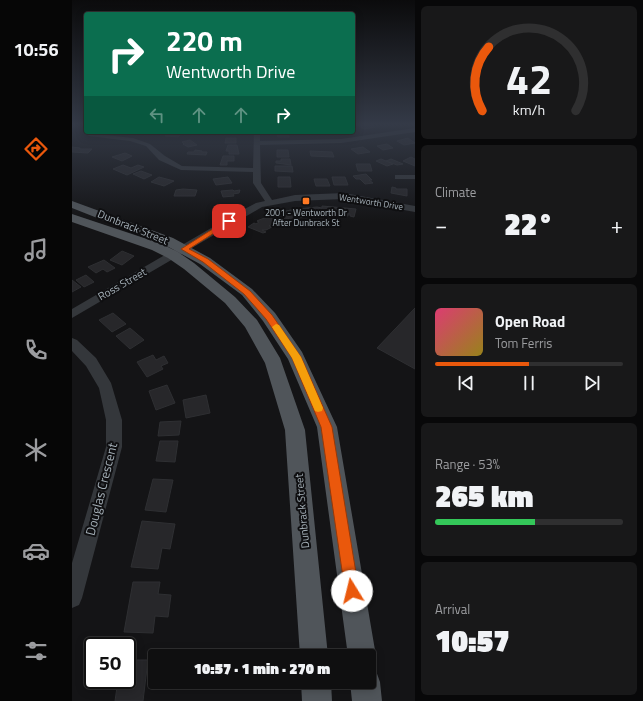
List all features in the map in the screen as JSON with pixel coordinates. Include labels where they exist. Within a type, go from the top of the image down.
[{"type":"main road","name":"Dunbrack Street","points":[[72,204],[161,238],[230,300],[251,324],[274,363],[295,430],[313,649]]},
{"type":"main road","name":"Dunbrack Street","points":[[72,218],[157,248],[178,252],[206,261],[247,292],[269,317],[296,357],[327,427],[361,649]]},
{"type":"main road","points":[[316,689],[317,701]]},
{"type":"main road","points":[[366,689],[367,701]]},
{"type":"street","points":[[161,157],[181,168],[256,170]]},
{"type":"street","points":[[257,157],[257,183],[270,203]]},
{"type":"street","points":[[398,177],[415,177]]},
{"type":"street","name":"Wentworth Drive","points":[[178,252],[259,205],[295,198],[344,196],[415,209]]},
{"type":"street","name":"Ross Street","points":[[72,314],[178,252]]},
{"type":"street","name":"Douglas Crescent","points":[[72,342],[91,362],[106,387],[114,420],[114,447],[72,598]]},
{"type":"building","points":[[113,157],[131,157],[122,161]]},
{"type":"building","points":[[223,157],[234,157],[234,161],[227,161],[227,165],[220,165]]},
{"type":"building","points":[[411,157],[415,159],[415,166],[403,161]]},
{"type":"building","points":[[281,159],[290,159],[291,165],[276,163],[276,161],[281,161]]},
{"type":"building","points":[[381,159],[393,164],[387,166],[376,161]]},
{"type":"building","points":[[391,159],[403,164],[397,165],[386,161]]},
{"type":"building","points":[[356,164],[370,164],[372,171],[358,171]]},
{"type":"building","points":[[123,165],[131,168],[138,165],[144,167],[127,175],[113,169]]},
{"type":"building","points":[[275,166],[292,166],[293,172],[275,171]]},
{"type":"building","points":[[141,171],[152,175],[144,179],[133,174]]},
{"type":"building","points":[[366,174],[372,180],[369,180],[373,183],[365,184],[360,179],[356,179],[353,176]]},
{"type":"building","points":[[159,177],[174,181],[164,186],[151,182]]},
{"type":"building","points":[[228,177],[232,183],[216,185],[213,179]]},
{"type":"building","points":[[278,177],[290,177],[291,187],[278,187]]},
{"type":"building","points":[[332,177],[345,177],[348,185],[334,185]]},
{"type":"building","points":[[314,179],[327,179],[330,186],[316,186]]},
{"type":"building","points":[[392,187],[396,189],[407,189],[407,196],[391,193]]},
{"type":"building","points":[[176,190],[197,190],[195,196],[174,196]]},
{"type":"building","points":[[240,190],[239,193],[233,194],[234,196],[223,197],[221,191]]},
{"type":"building","points":[[322,206],[356,209],[354,217],[350,216],[350,214],[348,214],[348,216],[340,215],[338,213],[338,216],[329,215],[327,213],[327,215],[319,215],[316,213],[318,216],[309,217],[307,214],[307,216],[299,218],[296,216],[298,219],[290,221],[288,218],[286,219],[288,220],[281,223],[278,222],[281,224],[274,227],[270,225],[269,226],[272,227],[262,230],[266,232],[263,233],[248,227],[254,223],[256,224],[259,220],[273,215],[278,215],[276,214],[279,213],[294,209],[322,208]]},
{"type":"building","points":[[122,251],[134,256],[122,265],[110,260]]},
{"type":"building","points":[[104,260],[115,268],[107,272],[103,269],[96,273],[88,267]]},
{"type":"building","points":[[86,275],[94,282],[84,287],[76,280]]},
{"type":"building","points":[[72,280],[81,287],[72,292]]},
{"type":"building","points":[[415,308],[415,369],[377,348]]},
{"type":"building","points":[[113,313],[126,324],[112,332],[99,320]]},
{"type":"building","points":[[130,328],[144,340],[130,349],[116,336]]},
{"type":"building","points":[[153,355],[156,360],[164,356],[168,363],[161,366],[163,369],[147,377],[137,362]]},
{"type":"building","points":[[167,385],[175,403],[156,410],[149,391]]},
{"type":"building","points":[[206,395],[210,413],[186,418],[183,400]]},
{"type":"building","points":[[181,421],[179,435],[158,436],[160,422]]},
{"type":"building","points":[[160,441],[178,441],[175,462],[156,461]]},
{"type":"building","points":[[153,479],[173,480],[166,512],[145,510]]},
{"type":"building","points":[[142,521],[175,524],[170,549],[162,548],[158,569],[131,567]]},
{"type":"building","points":[[133,582],[160,582],[158,594],[171,595],[168,617],[155,616],[153,633],[124,632]]},
{"type":"building","points":[[136,660],[148,660],[143,701],[115,701],[117,689],[136,689]]},
{"type":"slow traffic","points":[[276,327],[296,357],[318,408]]},
{"type":"place","name":"2001 - Wentworth Dr After Dunbrack St","points":[[306,201]]},
{"type":"route","points":[[229,221],[184,249],[206,261],[247,292],[269,317],[296,357],[327,427],[352,591]]}]
